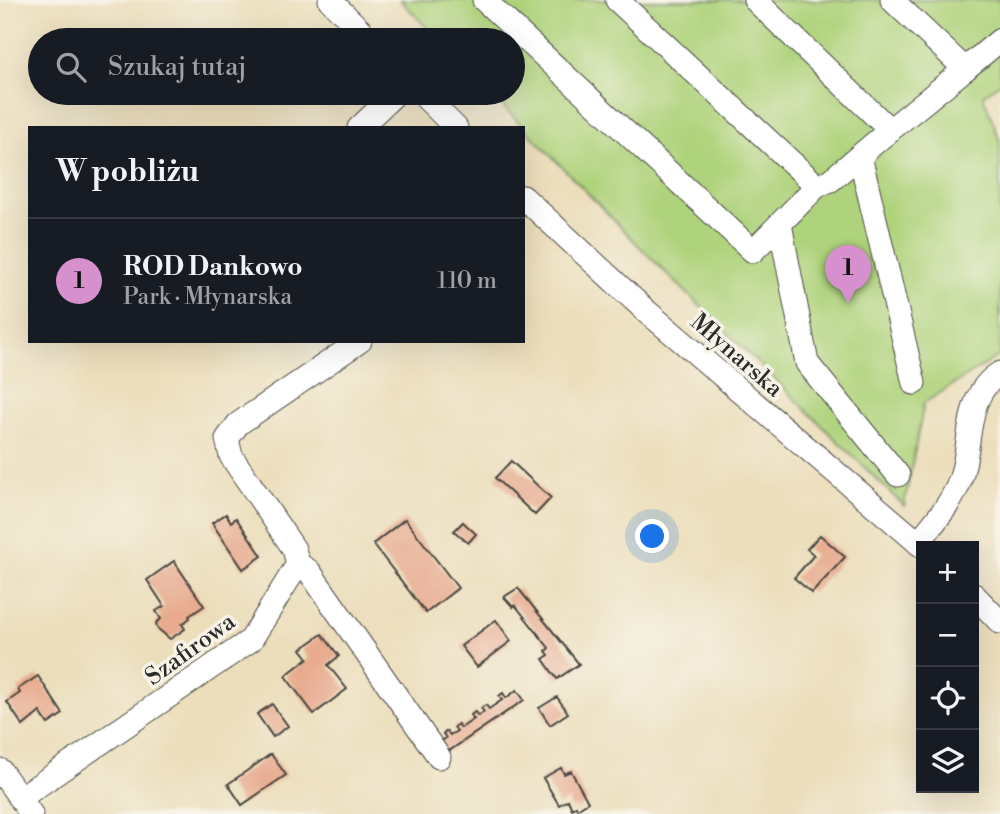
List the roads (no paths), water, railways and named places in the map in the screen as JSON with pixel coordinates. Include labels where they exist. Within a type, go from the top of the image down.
[{"type":"street","points":[[484,0],[514,28]]},
{"type":"street","points":[[617,0],[817,186]]},
{"type":"street","points":[[755,0],[890,130]]},
{"type":"street","points":[[892,0],[965,69]]},
{"type":"street","points":[[344,5],[361,28]]},
{"type":"street","points":[[525,38],[753,251],[817,186],[831,180],[1000,40]]},
{"type":"street","points":[[361,126],[383,105]]},
{"type":"street","points":[[433,105],[454,126]]},
{"type":"street","points":[[860,156],[914,383]]},
{"type":"street","name":"Młynarska","points":[[525,203],[644,309],[916,541]]},
{"type":"street","points":[[780,224],[807,363],[898,475]]},
{"type":"street","points":[[356,343],[238,424],[227,439],[231,456],[293,549],[298,565],[309,571],[439,757]]},
{"type":"street","points":[[922,541],[953,499],[961,478],[973,413],[981,391],[989,379],[1000,373]]},
{"type":"street","name":"Szafirowa","points":[[26,806],[251,640],[298,565]]},
{"type":"street","points":[[979,600],[1000,622]]},
{"type":"street","points":[[0,770],[26,806]]},
{"type":"place","name":"ROD Dankowo","points":[[848,303]]}]
